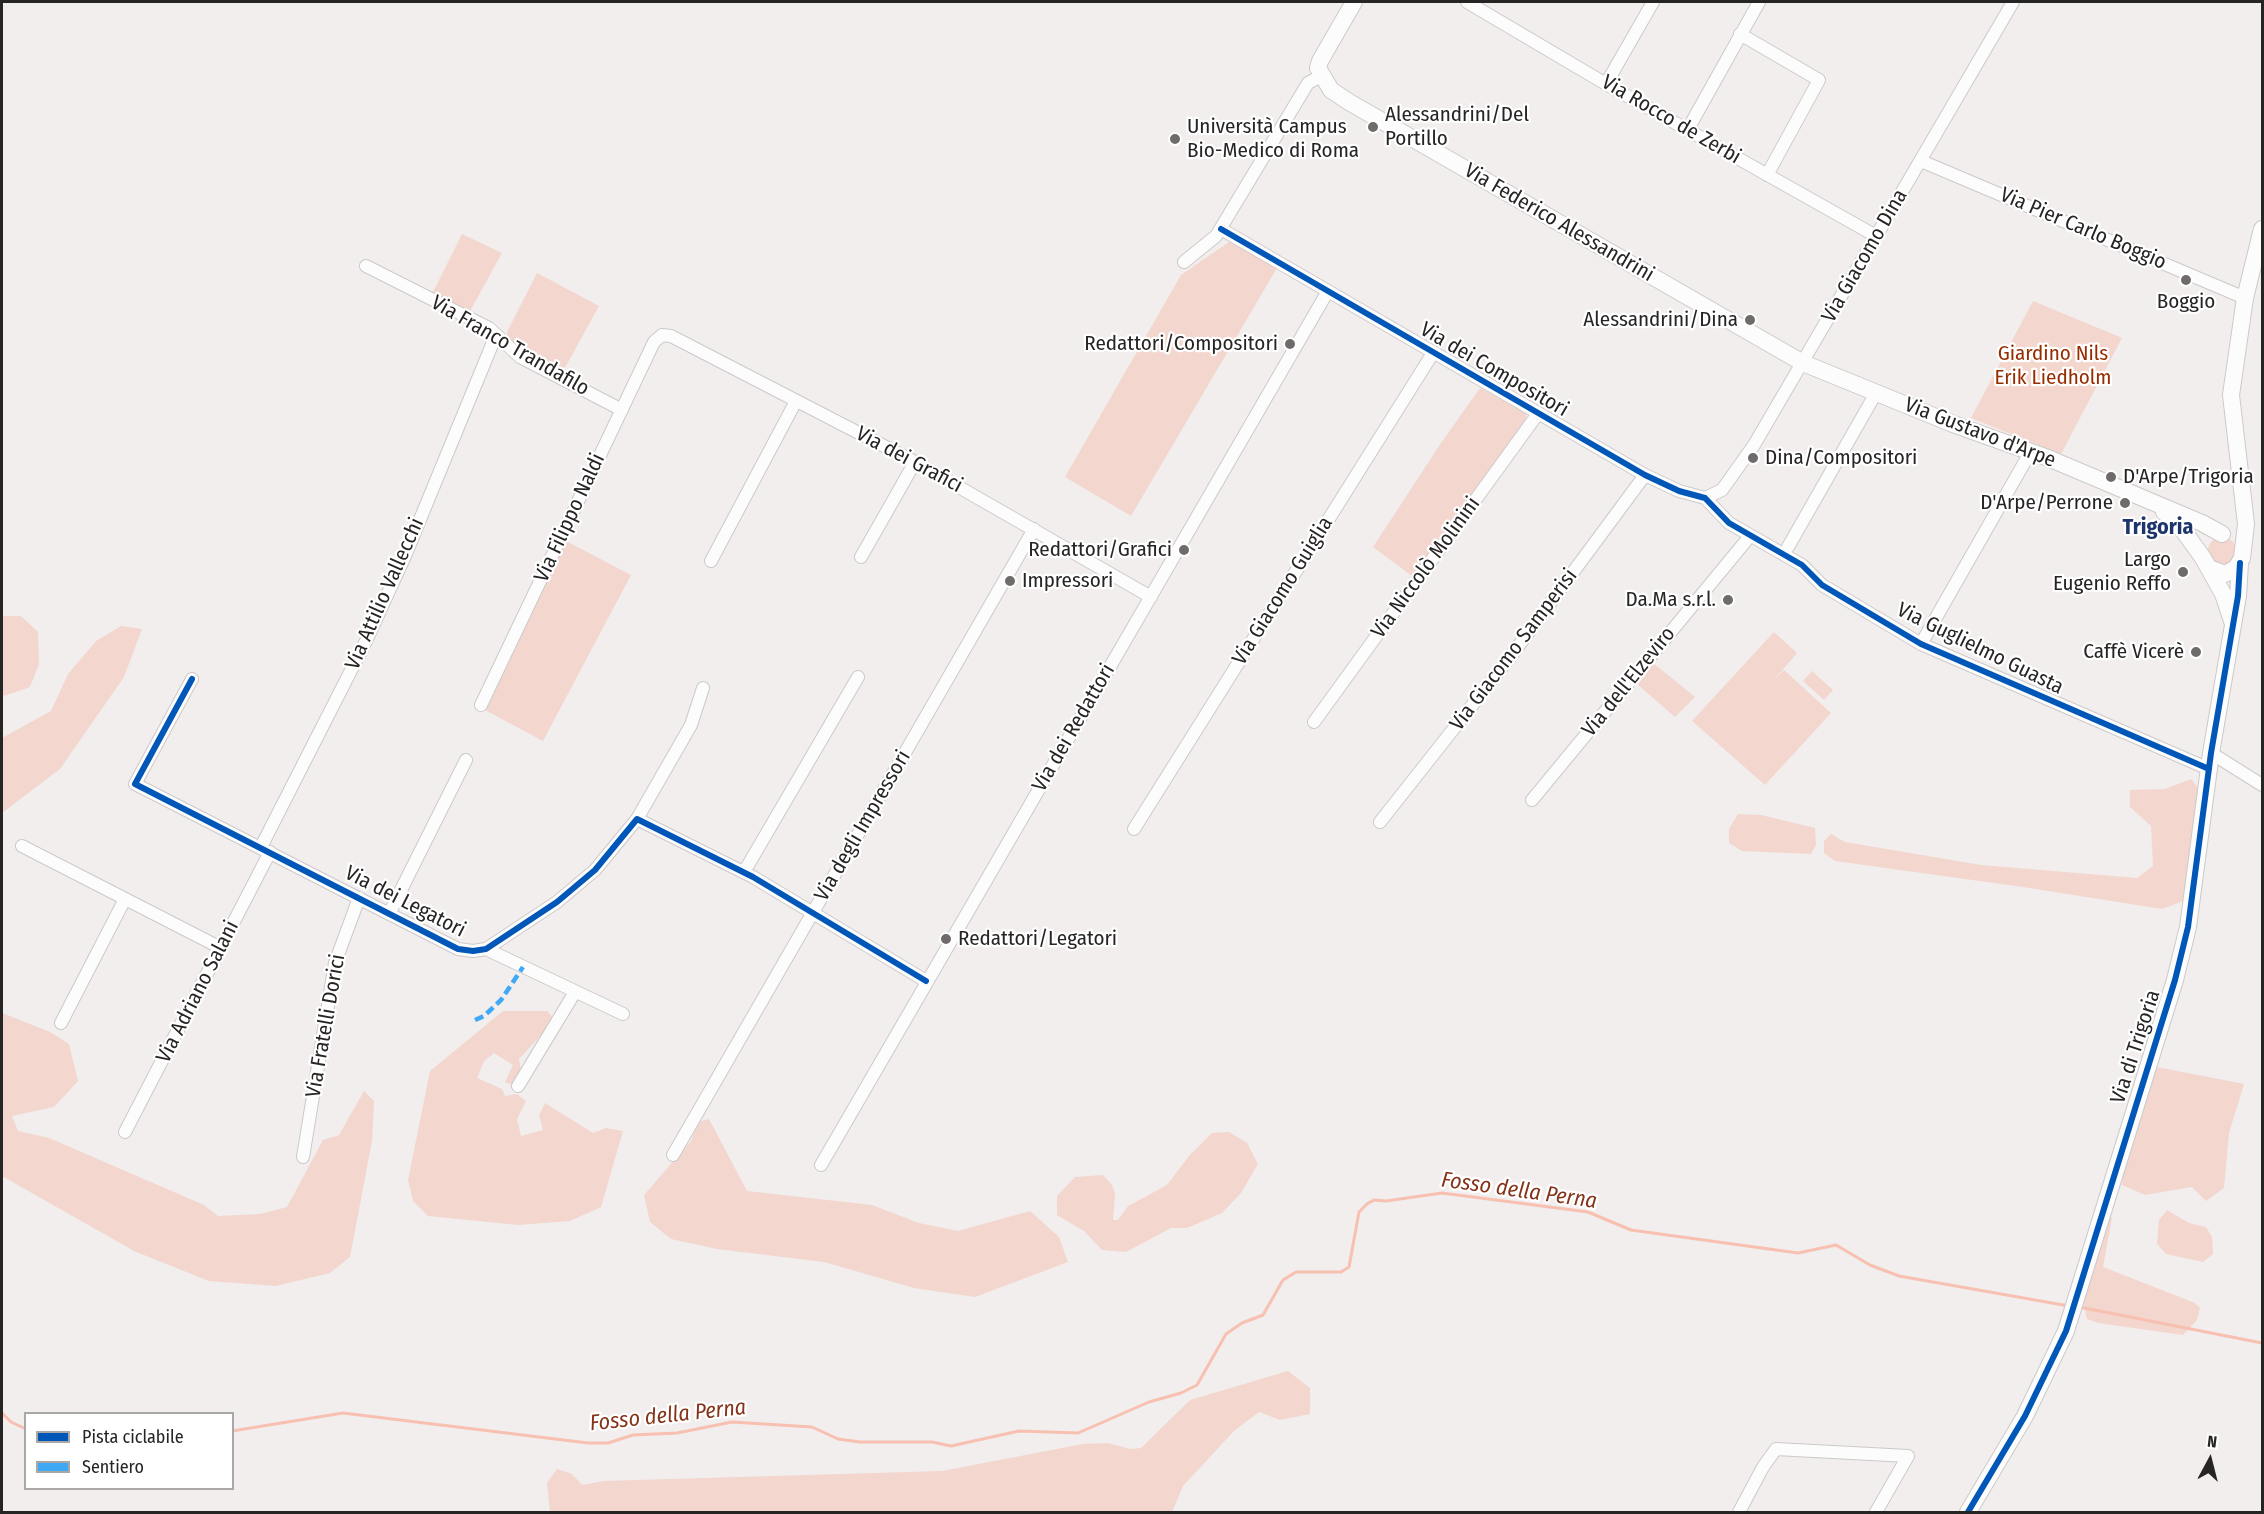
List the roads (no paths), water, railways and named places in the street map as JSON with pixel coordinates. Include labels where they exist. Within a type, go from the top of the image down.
[{"type":"street","points":[[1184,262],[1207,245],[1221,229],[1308,83],[1321,76],[1320,61],[1354,2]]},
{"type":"street","name":"Via Rocco de Zerbi","points":[[1467,2],[1606,84],[1876,236]]},
{"type":"street","points":[[1606,84],[1653,2]]},
{"type":"street","points":[[1688,129],[1759,2]]},
{"type":"street","name":"Via Giacomo Dina","points":[[1705,498],[1722,490],[1738,471],[2013,2]]},
{"type":"street","points":[[1740,34],[1819,80],[1767,175]]},
{"type":"street","name":"Via Federico Alessandrini","points":[[1321,76],[1331,90],[1349,102],[1803,363]]},
{"type":"street","name":"Via Pier Carlo Boggio","points":[[1921,161],[2245,298]]},
{"type":"street","name":"Via dei Compositori","points":[[1221,229],[1645,476],[1679,491],[1705,498]]},
{"type":"street","name":"Via di Trigoria","points":[[1968,1512],[2025,1416],[2066,1331],[2180,961],[2188,927],[2210,761],[2240,585],[2246,524],[2231,395],[2245,298],[2258,265],[2262,229]]},
{"type":"street","name":"Via Franco Trandafilo","points":[[366,266],[486,327],[520,357],[622,410]]},
{"type":"street","name":"Via dei Redattori","points":[[820,1165],[1328,291]]},
{"type":"street","name":"Via Attilio Vallecchi","points":[[265,850],[405,556],[496,335]]},
{"type":"street","name":"Via dei Grafici","points":[[662,335],[671,336],[915,462],[1151,597]]},
{"type":"street","name":"Via Filippo Naldi","points":[[481,705],[656,339],[662,335]]},
{"type":"street","name":"Via Giacomo Guiglia","points":[[1134,829],[1432,353]]},
{"type":"street","name":"Via Gustavo d'Arpe","points":[[1803,363],[2031,452],[2156,506],[2202,523],[2222,534]]},
{"type":"street","points":[[1788,547],[1876,393]]},
{"type":"street","points":[[711,561],[796,401]]},
{"type":"street","name":"Via Niccolò Molinini","points":[[1314,722],[1537,414]]},
{"type":"street","points":[[1921,644],[2031,452]]},
{"type":"street","points":[[861,557],[915,462]]},
{"type":"street","name":"Via Giacomo Samperisi","points":[[1380,822],[1508,660],[1645,476]]},
{"type":"street","points":[[1705,498],[1721,518],[1750,536]]},
{"type":"street","name":"Via Gustavo d'Arpe","points":[[2156,506],[2176,522],[2206,563]]},
{"type":"street","points":[[2222,534],[2238,541],[2241,558],[2226,574],[2206,563],[2205,544],[2209,539],[2234,526],[2244,509]]},
{"type":"street","name":"Via degli Impressori","points":[[673,1155],[1034,529]]},
{"type":"street","name":"Via Guglielmo Guasta","points":[[1750,536],[1802,565],[1822,585],[1921,644],[2210,761],[2262,785]]},
{"type":"street","name":"Via dell'Elzeviro","points":[[1532,800],[1750,536]]},
{"type":"street","name":"Via di Trigoria","points":[[2206,563],[2225,598],[2232,622]]},
{"type":"street","points":[[744,872],[858,676]]},
{"type":"street","name":"Via dei Legatori","points":[[192,679],[135,784],[389,914],[458,948],[473,951],[486,949],[577,886],[604,860],[637,819],[692,725],[703,688]]},
{"type":"street","points":[[389,914],[466,760]]},
{"type":"street","points":[[637,819],[744,872],[926,981]]},
{"type":"street","points":[[22,846],[221,948]]},
{"type":"street","name":"Via Adriano Salani","points":[[126,1132],[221,948],[265,850]]},
{"type":"street","name":"Via Fratelli Dorici","points":[[303,1156],[335,963],[359,898]]},
{"type":"street","points":[[61,1023],[125,899]]},
{"type":"street","points":[[486,949],[622,1014]]},
{"type":"street","points":[[518,1086],[575,992]]},
{"type":"street","points":[[1739,1512],[1763,1467],[1776,1449],[1908,1456],[1876,1512]]},
{"type":"waterway","name":"Fosso della Perna","points":[[234,1431],[343,1413],[588,1443],[608,1443],[633,1435],[677,1433],[732,1422],[812,1427],[838,1439],[860,1442],[932,1442],[951,1446],[1019,1431],[1078,1433],[1149,1402],[1181,1393],[1197,1385],[1226,1334],[1242,1323],[1263,1315],[1283,1280],[1296,1272],[1341,1272],[1349,1267],[1359,1212],[1367,1204],[1374,1200],[1386,1201],[1442,1193],[1588,1212],[1631,1230],[1798,1253],[1836,1245],[1870,1265],[1899,1276],[2069,1306]]},
{"type":"waterway","name":"Fosso della Perna","points":[[2079,1307],[2262,1343]]},
{"type":"waterway","name":"Fosso della Perna","points":[[2,1413],[11,1422],[24,1428]]},
{"type":"place","name":"Alessandrini/Del Portillo","points":[[1373,127]]},
{"type":"place","name":"Università Campus Bio-Medico di Roma","points":[[1175,139]]},
{"type":"place","name":"Boggio","points":[[2186,280]]},
{"type":"place","name":"Alessandrini/Dina","points":[[1750,320]]},
{"type":"place","name":"Redattori/Compositori","points":[[1290,344]]},
{"type":"place","name":"Dina/Compositori","points":[[1753,458]]},
{"type":"place","name":"D'Arpe/Trigoria","points":[[2111,477]]},
{"type":"place","name":"D'Arpe/Perrone","points":[[2125,503]]},
{"type":"place","name":"Redattori/Grafici","points":[[1184,550]]},
{"type":"place","name":"Largo Eugenio Reffo","points":[[2183,572]]},
{"type":"place","name":"Impressori","points":[[1010,581]]},
{"type":"place","name":"Da.Ma s.r.l.","points":[[1728,600]]},
{"type":"place","name":"Caffè Vicerè","points":[[2196,652]]},
{"type":"place","name":"Redattori/Legatori","points":[[946,939]]},
{"type":"district","name":"Trigoria","points":[[2158,528]]},
{"type":"park label","name":"Giardino Nils Erik Liedholm","points":[[2053,366]]}]
